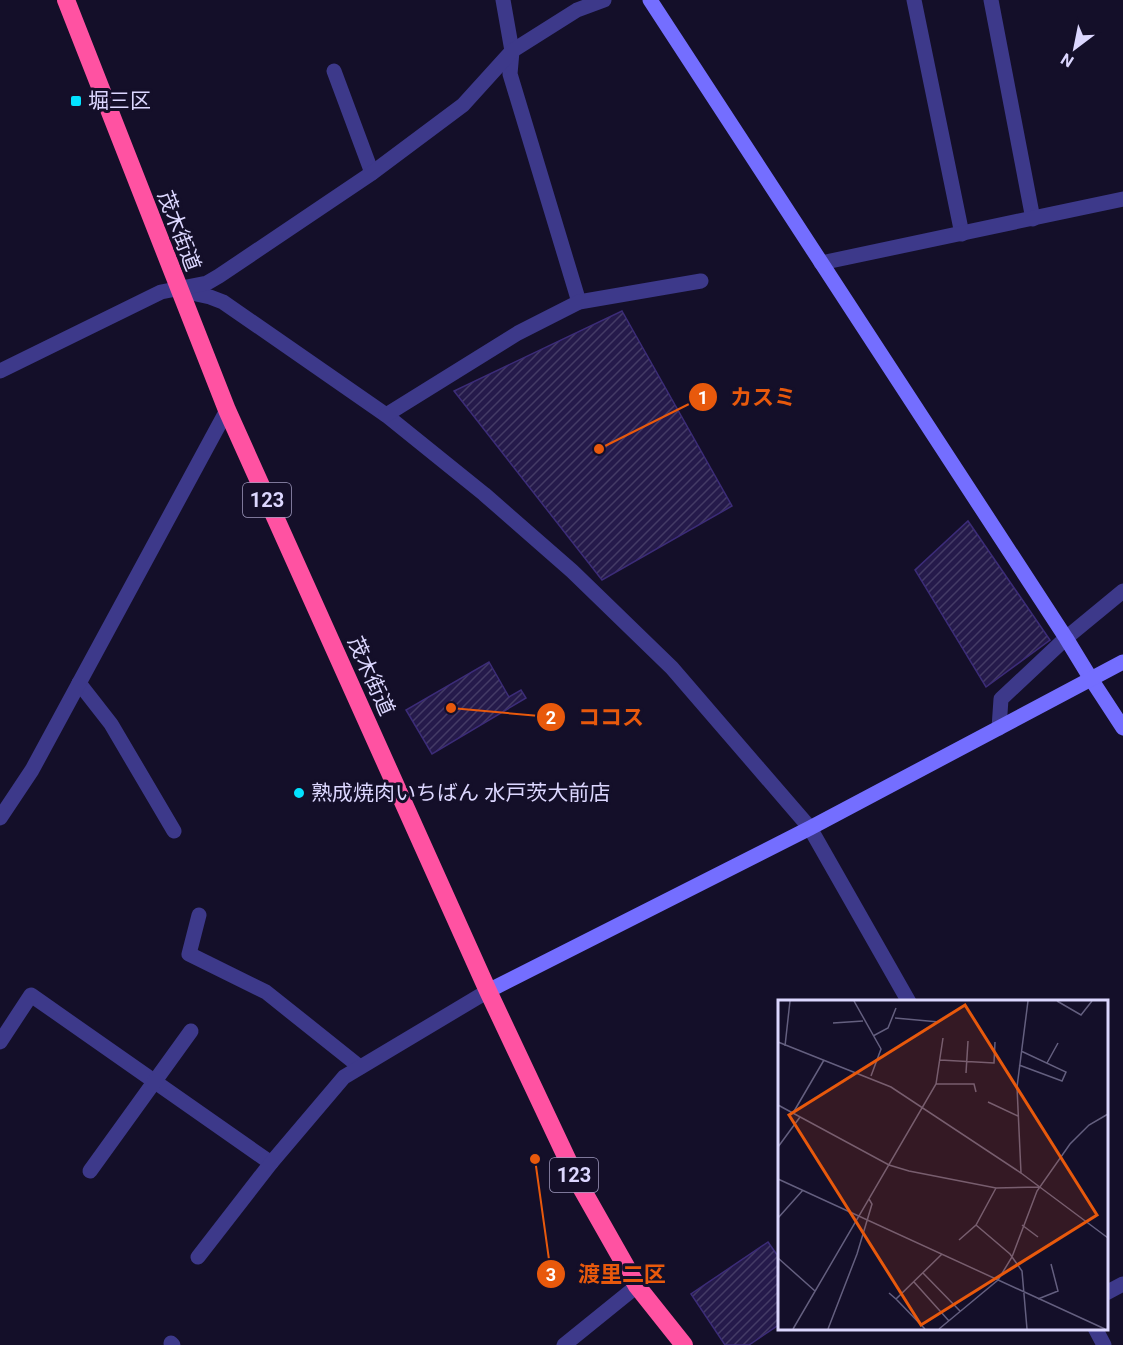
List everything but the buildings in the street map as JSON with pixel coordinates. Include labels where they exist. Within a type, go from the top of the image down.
[{"type":"highway","name":"茂木街道","points":[[66,0],[227,410],[488,991],[578,1182],[637,1286],[684,1345]]},
{"type":"street","points":[[503,0],[512,51],[510,74],[579,302]]},
{"type":"street","points":[[0,371],[162,292],[207,283],[219,276],[372,172],[463,105],[512,51],[577,10],[604,0]]},
{"type":"street","points":[[650,0],[1123,728]]},
{"type":"street","points":[[914,0],[962,234]]},
{"type":"street","points":[[991,0],[1033,219]]},
{"type":"street","points":[[333,71],[372,172]]},
{"type":"street","points":[[821,263],[1123,199]]},
{"type":"street","points":[[387,415],[518,333],[579,302],[701,281]]},
{"type":"street","points":[[178,290],[223,302],[387,415],[484,494],[573,572],[672,668],[810,828],[908,1000]]},
{"type":"street","points":[[0,818],[32,770],[227,410]]},
{"type":"street","points":[[999,728],[1001,699],[1066,638],[1123,591]]},
{"type":"street","points":[[198,1257],[344,1077],[488,991],[810,828],[1123,662]]},
{"type":"street","points":[[78,683],[111,724],[174,831]]},
{"type":"street","points":[[199,915],[189,954],[266,992],[360,1067]]},
{"type":"street","points":[[0,1042],[31,995],[272,1163]]},
{"type":"street","points":[[90,1171],[190,1031]]},
{"type":"street","points":[[1108,1292],[1123,1284]]},
{"type":"street","points":[[564,1345],[637,1286]]},
{"type":"place","name":"堀三区","points":[[76,101]]},
{"type":"place","name":"カスミ","points":[[599,449]]},
{"type":"place","name":"ココス","points":[[451,708]]},
{"type":"place","name":"熟成焼肉いちばん 水戸茨大前店","points":[[299,793]]},
{"type":"place","name":"渡里二区","points":[[535,1159]]}]
